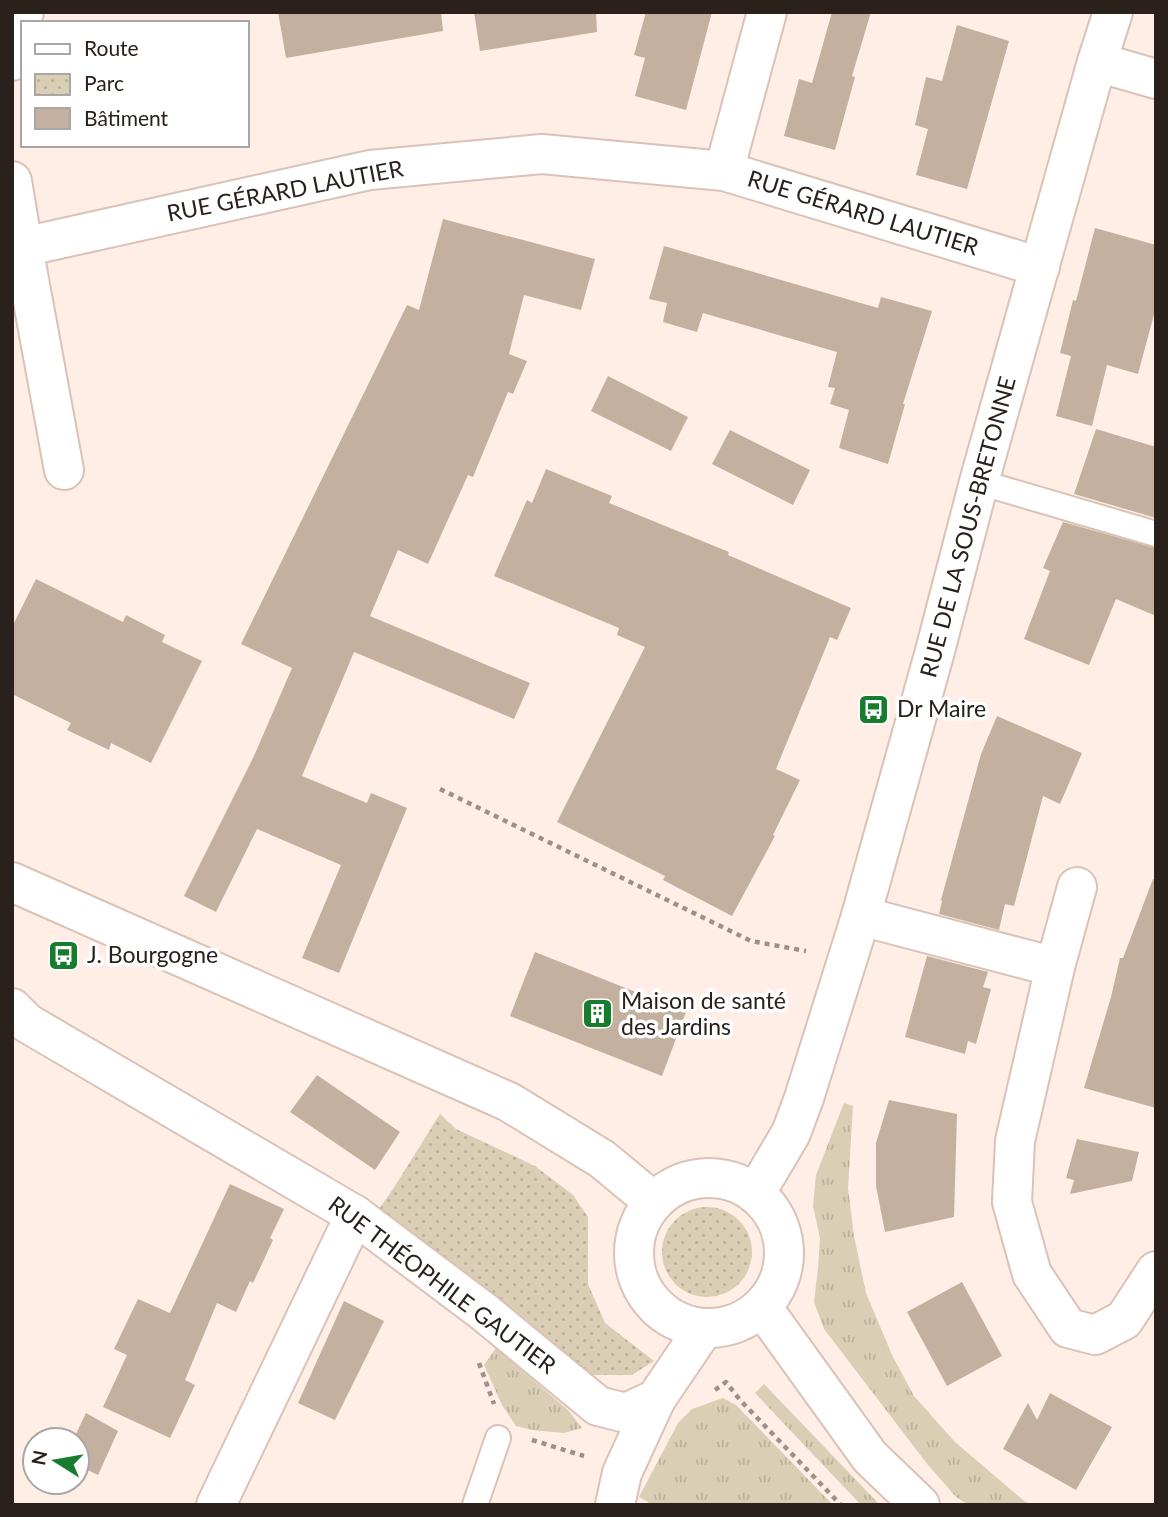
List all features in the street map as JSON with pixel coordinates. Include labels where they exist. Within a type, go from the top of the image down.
[{"type":"street","points":[[724,171],[767,12]]},
{"type":"street","name":"RUE DE LA SOUS-BRETONNE","points":[[755,1194],[791,1133],[847,963],[979,482],[1113,12]]},
{"type":"street","points":[[12,61],[21,24]]},
{"type":"street","points":[[1097,62],[1156,79]]},
{"type":"street","name":"RUE GÉRARD LAUTIER","points":[[23,247],[370,170],[542,154],[724,171],[1040,267]]},
{"type":"street","points":[[12,181],[64,470]]},
{"type":"street","points":[[12,883],[509,1102],[602,1159],[654,1202]]},
{"type":"street","points":[[1077,887],[1055,967],[1015,1141],[1012,1202],[1032,1274],[1068,1328],[1096,1335],[1124,1320],[1156,1271]]},
{"type":"street","points":[[861,916],[1055,967]]},
{"type":"street","name":"RUE THÉOPHILE GAUTIER","points":[[12,1008],[27,1023],[355,1214],[484,1312],[598,1406],[626,1413],[664,1386]]},
{"type":"street","points":[[718,1178],[738,1183],[755,1194],[769,1208],[779,1227],[783,1248],[782,1269],[775,1289],[762,1307],[745,1320],[724,1327],[704,1328],[680,1323],[660,1310],[644,1292],[636,1270],[634,1246],[639,1226],[648,1208],[679,1184],[698,1179],[718,1178]]},
{"type":"street","points":[[216,1505],[355,1214]]},
{"type":"street","points":[[762,1307],[870,1457],[920,1505]]},
{"type":"street","points":[[615,1505],[625,1469],[664,1386],[704,1328]]},
{"type":"lane","points":[[979,482],[1156,534]]},
{"type":"lane","points":[[475,1505],[498,1438]]},
{"type":"path","points":[[440,789],[751,942],[827,954],[847,963]]},
{"type":"path","points":[[484,1312],[474,1349],[494,1404],[498,1438],[526,1438],[625,1469]]},
{"type":"path","points":[[664,1386],[700,1400],[726,1382],[841,1505]]},
{"type":"green space","points":[[844,1103],[853,1106],[848,1188],[854,1236],[866,1293],[892,1355],[914,1396],[955,1442],[1032,1505],[969,1505],[956,1497],[928,1465],[824,1329],[814,1302],[820,1238],[813,1206],[816,1175]]},
{"type":"green space","points":[[440,1114],[456,1129],[535,1166],[573,1195],[588,1217],[588,1284],[605,1323],[654,1361],[632,1375],[591,1375],[517,1312],[379,1209]]},
{"type":"green space","points":[[707,1207],[724,1211],[739,1220],[748,1235],[752,1252],[748,1269],[739,1284],[724,1293],[707,1297],[690,1293],[675,1284],[666,1269],[662,1252],[666,1235],[675,1220],[690,1211]]},
{"type":"green space","points":[[496,1348],[568,1410],[582,1428],[564,1433],[516,1426],[502,1405],[484,1365]]},
{"type":"green space","points":[[764,1384],[880,1505],[861,1505],[755,1393]]},
{"type":"green space","points":[[723,1398],[736,1405],[833,1505],[653,1505],[639,1497],[678,1423],[692,1409]]},
{"type":"building","points":[[278,12],[441,12],[443,31],[286,58]]},
{"type":"building","points":[[474,12],[596,12],[597,32],[480,51]]},
{"type":"building","points":[[646,12],[712,12],[686,110],[635,96],[645,58],[634,55]]},
{"type":"building","points":[[832,12],[871,12],[852,76],[855,77],[835,150],[784,136],[799,79],[812,83]]},
{"type":"building","points":[[957,25],[1009,41],[967,189],[916,175],[928,129],[915,125],[926,77],[942,81]]},
{"type":"building","points":[[443,219],[595,259],[581,310],[524,295],[509,354],[527,361],[513,394],[508,392],[473,477],[468,475],[428,564],[398,550],[370,616],[530,683],[514,719],[354,652],[302,776],[367,803],[371,793],[407,808],[339,973],[302,958],[341,865],[257,829],[216,912],[184,896],[254,756],[292,668],[241,644],[407,305],[419,310]]},
{"type":"building","points":[[1095,228],[1156,245],[1156,307],[1138,374],[1107,365],[1092,426],[1056,416],[1071,356],[1060,353]]},
{"type":"building","points":[[664,246],[878,308],[881,297],[932,311],[903,404],[888,464],[839,448],[849,410],[830,404],[835,388],[828,387],[837,352],[703,313],[697,332],[663,322],[667,303],[649,299]]},
{"type":"building","points":[[608,376],[688,417],[671,451],[591,411]]},
{"type":"building","points":[[1096,429],[1156,447],[1156,518],[1074,494]]},
{"type":"building","points":[[730,430],[810,470],[793,505],[712,464]]},
{"type":"building","points":[[546,469],[612,496],[609,503],[729,552],[728,555],[851,608],[837,640],[830,637],[776,769],[800,780],[773,835],[775,836],[732,916],[663,880],[665,876],[557,822],[645,647],[617,635],[619,628],[494,576],[527,500],[532,503]]},
{"type":"building","points":[[1063,522],[1156,548],[1156,616],[1116,599],[1089,665],[1024,639],[1050,571],[1043,568]]},
{"type":"building","points":[[36,579],[123,622],[126,615],[165,635],[162,642],[202,661],[151,763],[111,743],[109,750],[67,730],[71,723],[12,694],[12,627]]},
{"type":"building","points":[[997,716],[1082,753],[1060,804],[1043,796],[1014,906],[1005,904],[999,930],[939,914],[981,754]]},
{"type":"building","points":[[1153,879],[1156,880],[1156,1108],[1084,1088],[1120,958],[1123,958]]},
{"type":"building","name":"Maison de santé des Jardins","points":[[535,952],[686,1012],[662,1076],[510,1016]]},
{"type":"building","points":[[927,956],[988,972],[983,987],[991,989],[976,1044],[968,1041],[965,1054],[905,1037]]},
{"type":"building","points":[[317,1075],[400,1132],[375,1170],[290,1112]]},
{"type":"building","points":[[889,1100],[957,1114],[954,1217],[885,1232],[876,1186],[876,1143]]},
{"type":"building","points":[[1077,1139],[1139,1152],[1132,1181],[1070,1194],[1074,1180],[1066,1178]]},
{"type":"building","points":[[230,1184],[284,1209],[253,1283],[250,1281],[236,1312],[217,1303],[185,1380],[195,1385],[170,1438],[103,1407],[127,1355],[114,1349],[138,1299],[170,1313]]},
{"type":"building","points":[[962,1282],[1002,1356],[947,1386],[907,1312]]},
{"type":"building","points":[[344,1301],[384,1321],[335,1420],[298,1403]]},
{"type":"building","points":[[1050,1393],[1112,1427],[1076,1490],[1003,1449],[1028,1403],[1037,1420]]},
{"type":"building","points":[[86,1413],[118,1431],[98,1475],[91,1472],[91,1426],[80,1426]]},
{"type":"place","name":"Dr Maire","points":[[874,709]]},
{"type":"place","name":"J. Bourgogne","points":[[64,955]]},
{"type":"place","name":"Maison de santé des Jardins","points":[[598,1014]]}]
